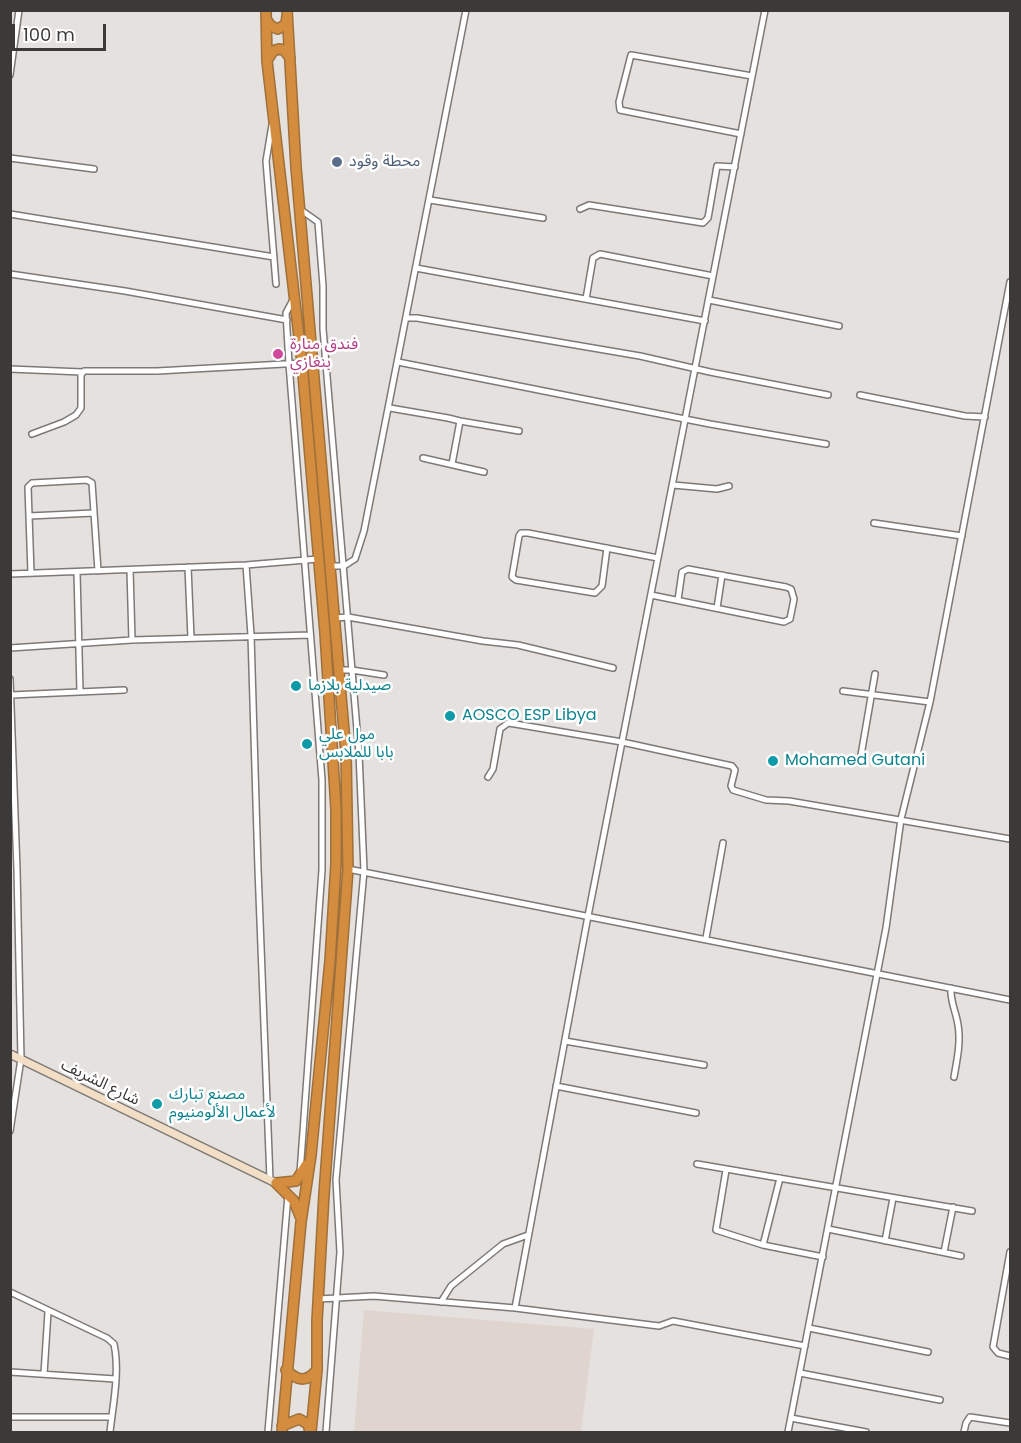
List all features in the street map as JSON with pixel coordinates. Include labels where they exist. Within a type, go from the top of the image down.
[{"type":"highway","points":[[266,15],[271,26],[278,28],[286,24],[288,13]]},
{"type":"highway","points":[[288,13],[296,168],[346,754],[348,869],[327,1143],[318,1299],[317,1370],[311,1432]]},
{"type":"highway","points":[[266,15],[267,61],[302,363],[336,781],[336,864],[330,961],[311,1155],[301,1222],[282,1429]]},
{"type":"highway","points":[[267,61],[273,51],[279,49],[288,54],[290,60]]},
{"type":"highway","points":[[273,1181],[296,1181],[300,1178],[311,1155]]},
{"type":"highway","points":[[273,1181],[288,1193],[297,1205],[301,1222]]},
{"type":"highway","points":[[286,1370],[298,1379],[306,1379],[311,1378],[317,1370]]},
{"type":"highway","points":[[282,1429],[294,1419],[299,1419],[308,1424],[311,1432]]},
{"type":"main road","name":"شارع الشريف","points":[[10,1054],[273,1181]]},
{"type":"street","points":[[10,75],[19,10]]},
{"type":"street","points":[[331,566],[344,566],[358,556],[390,408],[466,10]]},
{"type":"street","points":[[515,1308],[588,916],[765,10]]},
{"type":"street","points":[[741,134],[620,110],[619,102],[630,55],[752,76]]},
{"type":"street","points":[[275,118],[270,131],[266,161],[276,284]]},
{"type":"street","points":[[10,158],[94,169]]},
{"type":"street","points":[[580,209],[589,205],[703,223],[708,218],[717,166],[735,167]]},
{"type":"street","points":[[430,200],[543,218]]},
{"type":"street","points":[[301,210],[318,222],[323,286],[323,329],[359,753],[364,871],[336,1180],[340,1252],[326,1432]]},
{"type":"street","points":[[10,214],[274,257]]},
{"type":"street","points":[[586,299],[593,258],[600,254],[713,276]]},
{"type":"street","points":[[416,268],[705,321]]},
{"type":"street","points":[[10,273],[287,320]]},
{"type":"street","points":[[788,1432],[886,928],[901,819],[930,702],[1011,282]]},
{"type":"street","points":[[294,298],[288,307],[287,320],[289,364],[322,780],[323,827],[322,870],[300,1146],[300,1178]]},
{"type":"street","points":[[709,300],[839,326]]},
{"type":"street","points":[[406,318],[640,356],[828,395]]},
{"type":"street","points":[[398,362],[826,444]]},
{"type":"street","points":[[10,369],[82,372],[157,371],[302,363]]},
{"type":"street","points":[[32,434],[76,415],[81,408],[82,372]]},
{"type":"street","points":[[860,395],[965,416],[985,417]]},
{"type":"street","points":[[390,408],[519,431]]},
{"type":"street","points":[[452,464],[460,421]]},
{"type":"street","points":[[423,458],[484,472]]},
{"type":"street","points":[[31,573],[28,487],[32,483],[87,480],[92,483],[98,571]]},
{"type":"street","points":[[673,485],[717,489],[729,486]]},
{"type":"street","points":[[29,516],[94,513]]},
{"type":"street","points":[[874,523],[962,536]]},
{"type":"street","points":[[607,548],[602,586],[595,593],[516,580],[512,577],[517,543],[521,533],[528,533],[607,548],[658,558]]},
{"type":"street","points":[[10,574],[246,565],[318,559]]},
{"type":"street","points":[[246,565],[251,635],[258,868],[273,1181]]},
{"type":"street","points":[[188,567],[191,638]]},
{"type":"street","points":[[130,570],[132,640]]},
{"type":"street","points":[[651,595],[787,621],[792,613],[794,599],[792,589],[786,587],[685,570],[682,572],[678,600]]},
{"type":"street","points":[[77,572],[80,692]]},
{"type":"street","points":[[717,608],[722,575]]},
{"type":"street","points":[[335,618],[348,617],[518,645],[613,668]]},
{"type":"street","points":[[10,648],[132,640],[310,635]]},
{"type":"street","points":[[313,667],[327,667]]},
{"type":"street","points":[[339,670],[384,675]]},
{"type":"street","points":[[860,761],[876,674]]},
{"type":"street","points":[[10,679],[21,1059],[10,1131]]},
{"type":"street","points":[[11,696],[124,690]]},
{"type":"street","points":[[843,691],[930,702]]},
{"type":"street","points":[[343,717],[356,717]]},
{"type":"street","points":[[488,777],[493,770],[500,729],[508,723],[622,742],[732,766],[735,770],[731,786],[733,790],[756,797],[901,819],[1011,839]]},
{"type":"street","points":[[346,754],[359,753]]},
{"type":"street","points":[[706,938],[723,843]]},
{"type":"street","points":[[348,869],[1011,1000]]},
{"type":"street","points":[[951,988],[951,1003],[959,1028],[958,1056],[954,1077]]},
{"type":"street","points":[[565,1041],[704,1065]]},
{"type":"street","points":[[556,1086],[696,1113]]},
{"type":"street","points":[[697,1164],[972,1211]]},
{"type":"street","points":[[726,1170],[716,1230],[764,1245],[823,1257]]},
{"type":"street","points":[[764,1245],[780,1178]]},
{"type":"street","points":[[268,1432],[288,1193]]},
{"type":"street","points":[[885,1241],[893,1198]]},
{"type":"street","points":[[944,1252],[953,1207]]},
{"type":"street","points":[[828,1229],[961,1256]]},
{"type":"street","points":[[441,1302],[451,1286],[503,1244],[528,1234]]},
{"type":"street","points":[[1011,1252],[993,1347],[998,1353],[1011,1356]]},
{"type":"street","points":[[10,1292],[114,1344],[115,1379],[110,1432]]},
{"type":"street","points":[[318,1299],[374,1296],[515,1308],[659,1326],[673,1321],[805,1346]]},
{"type":"street","points":[[44,1374],[48,1312]]},
{"type":"street","points":[[809,1328],[928,1352]]},
{"type":"street","points":[[10,1372],[115,1379]]},
{"type":"street","points":[[800,1373],[940,1400]]},
{"type":"street","points":[[10,1417],[111,1417]]},
{"type":"street","points":[[791,1418],[866,1432]]},
{"type":"street","points":[[964,1432],[970,1418],[1011,1423]]},
{"type":"shaded area","points":[[364,1310],[594,1329],[581,1432],[354,1432]]},
{"type":"place","name":"محطة وقود","points":[[337,162]]},
{"type":"place","name":"فندق منارة بنغازي","points":[[278,354]]},
{"type":"place","name":"صيدلية بلازما","points":[[296,686]]},
{"type":"place","name":"AOSCO ESP Libya","points":[[450,716]]},
{"type":"place","name":"مول علي بابا للملابس","points":[[307,744]]},
{"type":"place","name":"Mohamed Gutani","points":[[773,761]]},
{"type":"place","name":"مصنع تبارك لأعمال الألومنيوم","points":[[157,1104]]}]
